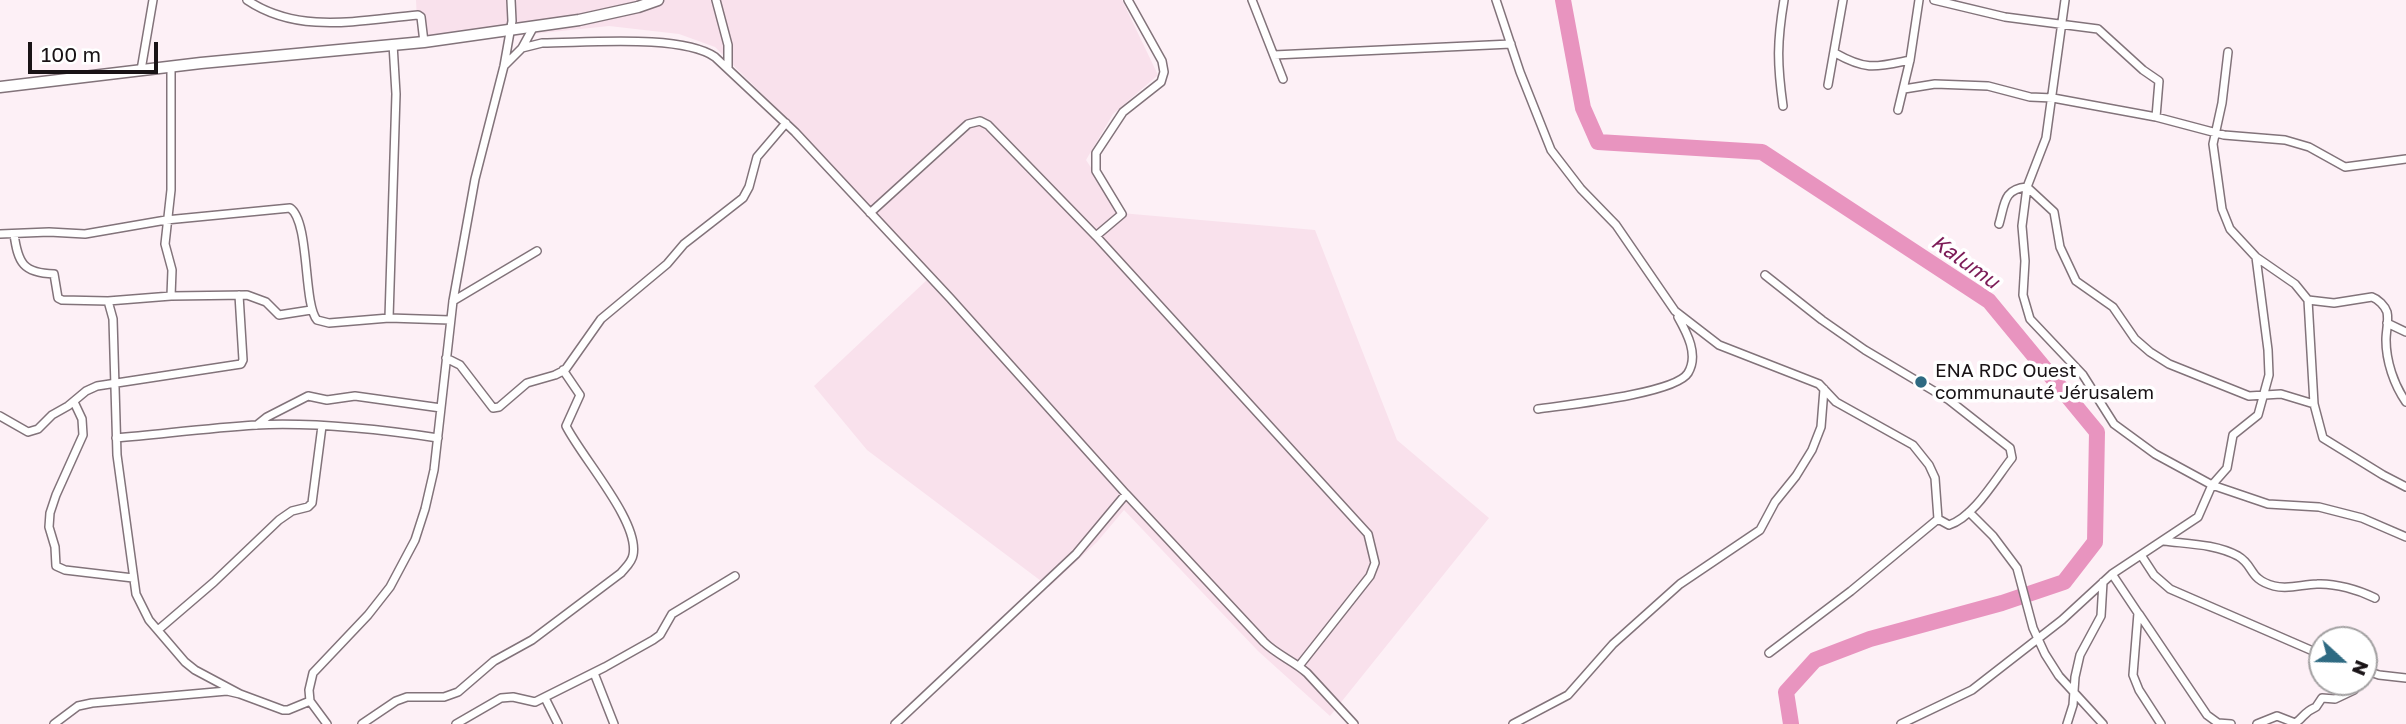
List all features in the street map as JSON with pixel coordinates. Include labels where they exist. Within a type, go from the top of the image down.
[{"type":"street","points":[[141,70],[153,0]]},
{"type":"street","points":[[247,0],[261,9],[294,21],[340,22],[418,15],[421,17],[424,42]]},
{"type":"street","points":[[327,724],[310,701],[309,690],[313,673],[368,615],[390,587],[415,540],[425,509],[434,470],[453,301],[475,178],[504,66],[511,29],[511,0]]},
{"type":"street","points":[[0,87],[170,66],[424,42],[610,14],[658,0]]},
{"type":"street","points":[[716,0],[728,45],[728,67]]},
{"type":"street","points":[[1096,236],[1122,214],[1096,171],[1096,153],[1123,112],[1157,87],[1164,72],[1162,61],[1128,0]]},
{"type":"street","points":[[1252,0],[1283,79]]},
{"type":"street","points":[[1496,0],[1551,150],[1581,189],[1616,225],[1675,311],[1688,335],[1692,357],[1687,374],[1670,385],[1538,409]]},
{"type":"street","points":[[1783,106],[1777,67],[1777,45],[1784,0]]},
{"type":"street","points":[[1828,85],[1843,0]]},
{"type":"street","points":[[1898,110],[1910,60],[1919,0]]},
{"type":"street","points":[[1934,0],[2005,17],[2062,23],[2102,31],[2143,70],[2158,78],[2160,83],[2156,117]]},
{"type":"street","points":[[2065,0],[2045,144],[2027,187],[2022,226],[2025,261],[2023,295],[2030,319],[2084,375],[2117,427],[2155,454],[2212,485],[2271,505],[2315,506],[2357,516],[2406,537]]},
{"type":"street","points":[[504,66],[522,48],[534,26]]},
{"type":"street","points":[[522,48],[542,43],[677,43],[708,52],[728,67],[786,123],[990,340],[1126,494],[1264,642],[1279,656],[1299,666],[1354,724]]},
{"type":"street","points":[[389,318],[396,94],[393,44]]},
{"type":"street","points":[[1274,55],[1511,44]]},
{"type":"street","points":[[2228,52],[2221,107],[2214,132],[2214,162],[2224,216],[2230,229],[2256,257],[2295,284],[2308,300],[2314,404],[2325,440],[2406,487]]},
{"type":"street","points":[[1835,53],[1867,67],[1910,60]]},
{"type":"street","points":[[170,66],[171,190],[165,244],[172,270],[171,296]]},
{"type":"street","points":[[1904,89],[1935,84],[1988,86],[2030,97],[2053,98],[2156,117],[2237,137],[2285,140],[2309,147],[2345,167],[2406,159]]},
{"type":"street","points":[[870,213],[968,124],[981,121],[988,125],[1096,236],[1368,534],[1375,558],[1370,576],[1299,666]]},
{"type":"street","points":[[446,358],[460,365],[493,408],[499,407],[527,383],[563,370],[601,319],[667,264],[684,244],[743,198],[749,187],[757,157],[786,123]]},
{"type":"street","points":[[1999,224],[2009,193],[2027,187]]},
{"type":"street","points":[[2027,187],[2054,212],[2060,247],[2076,281],[2113,307],[2138,342],[2169,364],[2249,396],[2281,394],[2314,404]]},
{"type":"street","points":[[0,234],[85,234],[166,220],[293,209],[307,262],[311,310],[317,320],[329,323],[389,318],[450,320]]},
{"type":"street","points":[[15,234],[21,262],[35,273],[54,274],[60,299],[108,301],[171,296],[239,295],[258,298],[279,315],[311,310]]},
{"type":"street","points":[[453,301],[537,251]]},
{"type":"street","points":[[1901,724],[1967,693],[2039,639],[2112,574],[2198,517],[2212,485],[2227,468],[2232,435],[2256,418],[2269,375],[2256,257]]},
{"type":"street","points":[[1765,275],[1832,328],[1949,400],[2010,448],[2012,458],[1969,512],[1949,525],[1938,519]]},
{"type":"street","points":[[0,416],[28,432],[34,431],[90,388],[113,382],[241,364],[243,360],[239,295]]},
{"type":"street","points":[[2308,300],[2333,303],[2375,298],[2385,309],[2389,363],[2399,392],[2406,402]]},
{"type":"street","points":[[108,301],[113,318],[116,438],[136,594],[141,607],[185,662],[240,694]]},
{"type":"street","points":[[1675,311],[1719,345],[1819,384],[1836,402],[1913,445],[1935,478],[1938,519]]},
{"type":"street","points":[[2387,323],[2406,331]]},
{"type":"street","points":[[362,724],[396,701],[407,697],[444,697],[458,692],[495,661],[532,640],[612,579],[631,560],[634,545],[629,524],[566,426],[580,395],[563,370]]},
{"type":"street","points":[[1513,724],[1568,695],[1613,644],[1680,584],[1760,530],[1775,502],[1812,450],[1821,426],[1825,388]]},
{"type":"street","points":[[257,425],[308,396],[327,400],[355,396],[441,408]]},
{"type":"street","points":[[74,402],[82,419],[83,435],[50,513],[49,527],[57,566],[65,570],[133,579]]},
{"type":"street","points":[[116,438],[257,425],[382,430],[438,438]]},
{"type":"street","points":[[158,630],[214,582],[279,520],[292,511],[309,507],[312,503],[322,426]]},
{"type":"street","points":[[895,724],[1076,554],[1126,494]]},
{"type":"street","points":[[1969,512],[2013,561],[2027,612],[2059,676],[2103,724]]},
{"type":"street","points":[[1769,653],[1938,519]]},
{"type":"street","points":[[2163,541],[2205,545],[2235,554],[2258,580],[2277,587],[2320,584],[2337,586],[2375,598]]},
{"type":"street","points":[[2141,555],[2154,576],[2170,589],[2308,649]]},
{"type":"street","points":[[2112,574],[2207,715],[2218,723],[2231,724]]},
{"type":"street","points":[[456,724],[501,698],[513,697],[530,703],[594,673],[653,640],[660,635],[672,614],[735,576]]},
{"type":"street","points":[[2067,724],[2075,695],[2075,677],[2080,655],[2101,616],[2103,582]]},
{"type":"street","points":[[2138,613],[2133,675],[2139,690],[2161,724]]},
{"type":"street","points":[[594,673],[614,724]]},
{"type":"street","points":[[2378,675],[2406,678]]},
{"type":"street","points":[[54,724],[78,706],[92,703],[227,691],[283,710],[310,701]]},
{"type":"street","points":[[2257,724],[2277,716],[2295,723],[2307,710],[2316,708],[2322,698],[2335,699],[2341,696]]},
{"type":"street","points":[[545,698],[558,724]]},
{"type":"shaded area","points":[[416,0],[1122,0],[1158,75],[1113,114],[1086,160],[1121,213],[1315,230],[1397,440],[1489,518],[1330,716],[1258,651],[1124,510],[1097,542],[1049,587],[867,450],[814,386],[929,278],[786,118],[715,47],[679,34],[609,26],[418,46]]},
{"type":"waterway","name":"Kalumu","points":[[1563,0],[1583,108],[1598,142],[1762,152],[1989,301],[2097,432],[2095,542],[2064,582],[2002,603],[1870,639],[1815,660],[1786,692],[1791,724]]},
{"type":"place","name":"ENA RDC Ouest communauté Jérusalem","points":[[1921,382]]}]
